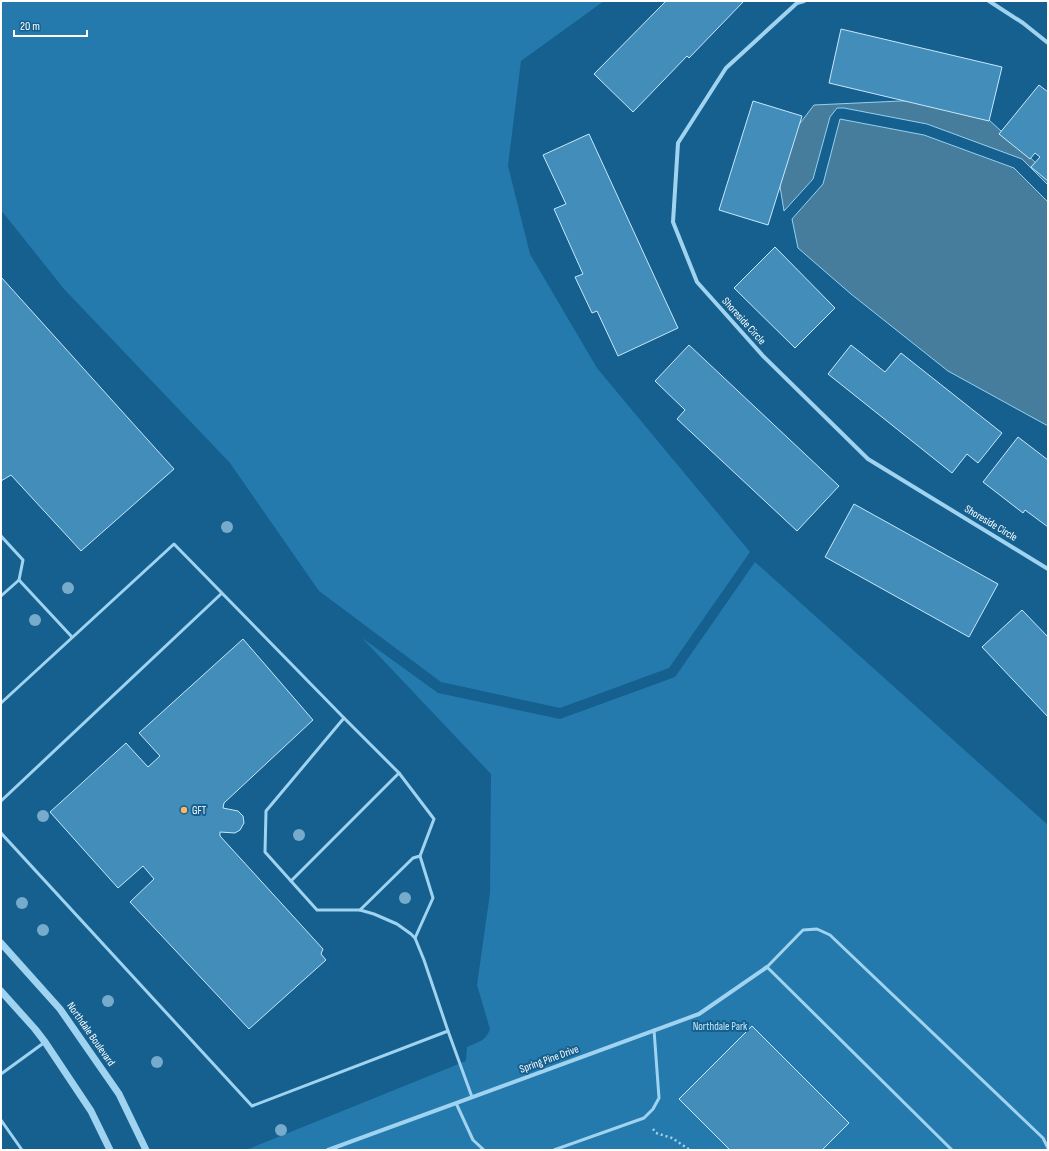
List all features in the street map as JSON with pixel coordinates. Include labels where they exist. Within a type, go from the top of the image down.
[{"type":"street","name":"Shoreside Circle","points":[[804,1],[797,3],[726,68],[678,143],[673,222],[696,282],[763,356],[868,459],[1048,569]]},
{"type":"street","points":[[989,1],[1048,43]]},
{"type":"street","name":"Northdale Boulevard","points":[[1,943],[60,1009],[119,1094],[146,1150]]},
{"type":"street","name":"Spring Pine Drive","points":[[328,1150],[699,1014],[767,967]]},
{"type":"street","points":[[1,991],[35,1029],[44,1042],[91,1111],[110,1150]]},
{"type":"lane","points":[[1,536],[23,560],[19,580],[1,596]]},
{"type":"lane","points":[[1,703],[174,544],[221,594],[399,773],[434,819],[420,856],[433,898],[415,938]]},
{"type":"lane","points":[[19,580],[72,637]]},
{"type":"lane","points":[[1,801],[221,594]]},
{"type":"lane","points":[[344,718],[266,811],[265,852],[317,910],[360,910],[374,914],[397,924],[415,938],[472,1097]]},
{"type":"lane","points":[[291,881],[399,773]]},
{"type":"lane","points":[[1,833],[252,1106],[448,1031]]},
{"type":"lane","points":[[360,910],[413,858],[420,856]]},
{"type":"lane","points":[[952,1150],[767,967],[802,930],[817,929],[830,935],[1044,1138],[1048,1148]]},
{"type":"lane","points":[[554,1150],[644,1118],[653,1109],[659,1098],[654,1030]]},
{"type":"lane","points":[[1,1074],[44,1042]]},
{"type":"lane","points":[[456,1102],[473,1140],[484,1150]]},
{"type":"lane","points":[[1,1120],[22,1150]]},
{"type":"path","points":[[644,1118],[656,1133],[672,1138],[690,1150]]},
{"type":"green space","points":[[1,1],[604,1],[521,61],[508,166],[530,254],[597,368],[750,552],[669,668],[560,708],[441,682],[319,591],[230,463],[64,289],[1,210]]},
{"type":"green space","name":"Northdale Park","points":[[755,562],[1048,825],[1048,1150],[246,1150],[466,1061],[467,1047],[484,1039],[490,1029],[477,985],[490,893],[491,774],[362,638],[438,693],[560,719],[675,677]]},
{"type":"shaded area","points":[[965,98],[1048,174],[1048,185],[1022,159],[927,124],[844,108],[837,108],[830,117],[813,179],[784,211],[775,156],[814,105]]},
{"type":"shaded area","points":[[840,119],[924,135],[1014,168],[1048,202],[1048,426],[948,371],[851,294],[798,248],[792,219],[823,184]]},
{"type":"building","points":[[666,1],[744,1],[689,58],[687,56],[633,112],[594,74]]},
{"type":"building","points":[[841,29],[1002,67],[989,121],[829,83]]},
{"type":"building","points":[[1039,85],[1048,92],[1048,181],[1031,167],[1040,157],[1035,153],[1030,159],[999,134]]},
{"type":"building","points":[[753,101],[802,116],[768,225],[719,210]]},
{"type":"building","points":[[589,134],[678,328],[618,356],[597,311],[592,313],[575,277],[583,274],[554,209],[566,204],[543,155]]},
{"type":"building","points":[[775,247],[835,308],[795,348],[734,288]]},
{"type":"building","points":[[1,277],[174,469],[81,551],[11,475],[1,481]]},
{"type":"building","points":[[689,345],[839,486],[797,531],[677,419],[685,410],[655,381]]},
{"type":"building","points":[[851,345],[885,372],[901,353],[1002,433],[978,463],[967,454],[952,473],[828,374]]},
{"type":"building","points":[[1018,437],[1048,460],[1048,527],[1025,510],[1023,513],[983,482]]},
{"type":"building","points":[[854,504],[998,584],[969,637],[825,557]]},
{"type":"building","points":[[1022,610],[1048,637],[1048,717],[982,647]]},
{"type":"building","points":[[243,639],[313,720],[224,803],[223,808],[238,811],[243,816],[244,823],[240,830],[235,833],[220,832],[220,836],[323,949],[321,954],[326,960],[249,1029],[130,902],[154,879],[143,866],[118,888],[50,812],[126,743],[148,767],[160,756],[139,733]]},
{"type":"building","points":[[752,1026],[849,1123],[822,1150],[730,1150],[679,1099]]},
{"type":"place","name":"GFT","points":[[184,810]]}]
